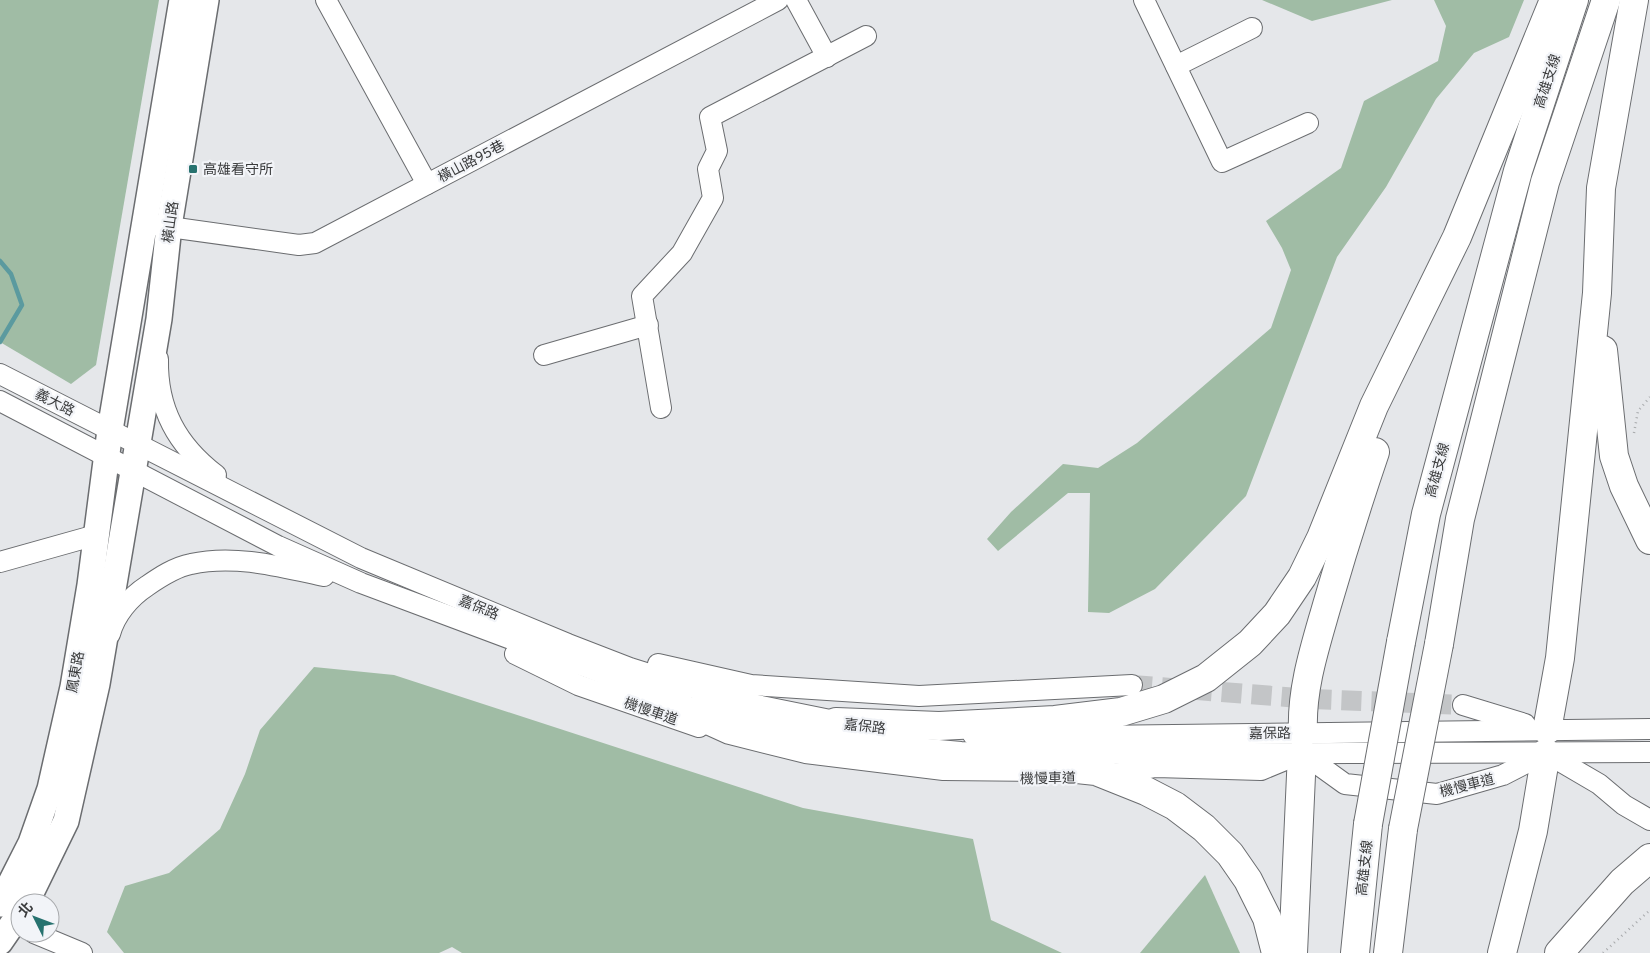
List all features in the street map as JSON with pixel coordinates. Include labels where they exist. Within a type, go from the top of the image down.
[{"type":"highway","points":[[836,722],[939,726],[1056,720],[1112,714],[1164,699],[1206,678],[1250,643],[1277,614],[1302,577],[1324,530],[1374,406],[1457,237],[1554,0]]},
{"type":"highway","name":"高雄支線","points":[[1355,953],[1368,824],[1426,514],[1510,199],[1574,0]]},
{"type":"highway","points":[[1388,953],[1403,829],[1439,644],[1460,519],[1544,182],[1606,0]]},
{"type":"highway","points":[[1502,953],[1533,831],[1560,658],[1597,293],[1601,188],[1634,0]]},
{"type":"highway","points":[[1293,953],[1302,708],[1305,693],[1318,638],[1353,515],[1440,269]]},
{"type":"highway","points":[[1597,293],[1614,456],[1624,486],[1650,540]]},
{"type":"highway","points":[[622,681],[730,730],[806,749],[944,766],[1058,767],[1108,775],[1175,806],[1204,828],[1230,854],[1248,880],[1267,918],[1276,953]]},
{"type":"highway","points":[[1559,953],[1622,882],[1650,858]]},
{"type":"main road","name":"橫山路","points":[[136,444],[159,319],[157,225],[182,0]]},
{"type":"main road","name":"橫山路","points":[[110,430],[206,0]]},
{"type":"main road","name":"鳳東路","points":[[21,893],[31,843],[50,789],[73,687],[110,430]]},
{"type":"main road","name":"鳳東路","points":[[31,893],[66,821],[97,684],[136,444]]},
{"type":"street","points":[[326,0],[428,184]]},
{"type":"street","name":"橫山路95巷","points":[[157,225],[299,245],[315,243],[778,0]]},
{"type":"street","points":[[796,0],[827,57]]},
{"type":"street","points":[[1144,0],[1222,162],[1308,123]]},
{"type":"street","points":[[1176,66],[1252,28]]},
{"type":"street","points":[[661,408],[642,296],[682,253],[713,198],[708,169],[717,151],[710,117],[866,36]]},
{"type":"street","points":[[159,319],[158,375],[172,428],[184,447],[201,464],[260,507]]},
{"type":"street","points":[[544,355],[648,325]]},
{"type":"street","name":"義大路","points":[[0,374],[136,444]]},
{"type":"street","name":"義大路","points":[[0,401],[133,470]]},
{"type":"street","name":"嘉保路","points":[[136,444],[361,558],[568,644],[630,668],[732,700],[836,722],[912,732],[1010,737],[1302,742],[1547,742],[1650,752]]},
{"type":"street","name":"嘉保路","points":[[133,470],[278,546],[362,583],[622,681],[770,725],[870,744],[961,752],[1045,754],[1302,742]]},
{"type":"street","points":[[0,562],[96,535]]},
{"type":"street","points":[[97,684],[113,624],[122,610],[143,588],[174,570],[191,564],[227,561],[265,564],[362,583]]},
{"type":"street","name":"機慢車道","points":[[434,610],[508,650],[578,684],[672,719],[791,753],[881,769],[965,776],[1053,779],[1108,775],[1156,767],[1261,770],[1302,742],[1345,784],[1437,794],[1503,776],[1547,742],[1650,716]]},
{"type":"street","points":[[568,644],[751,686],[919,696],[1132,685]]},
{"type":"street","name":"機慢車道","points":[[1463,705],[1547,742],[1624,805],[1650,820]]},
{"type":"street","name":"嘉保路","points":[[1547,742],[1650,729]]},
{"type":"street","points":[[59,943],[82,953]]},
{"type":"path","points":[[1634,437],[1638,411],[1650,397]]},
{"type":"path","points":[[1603,953],[1650,910]]},
{"type":"green space","points":[[0,0],[159,0],[96,365],[71,384],[0,342]]},
{"type":"green space","points":[[1262,0],[1392,0],[1312,21]]},
{"type":"green space","points":[[1434,0],[1524,0],[1509,37],[1474,53],[1436,99],[1386,187],[1337,257],[1246,496],[1155,589],[1109,613],[1088,612],[1090,493],[1068,493],[998,551],[987,539],[1011,512],[1063,464],[1098,468],[1137,443],[1271,328],[1291,270],[1282,248],[1266,221],[1341,168],[1364,101],[1438,61],[1446,26]]},
{"type":"green space","points":[[314,667],[394,675],[803,808],[973,839],[991,920],[1062,953],[462,953],[452,947],[439,953],[124,953],[107,932],[125,886],[169,873],[220,829],[245,774],[260,730]]},
{"type":"green space","points":[[1205,875],[1240,953],[1140,953]]},
{"type":"waterway","points":[[0,261],[11,274],[22,305],[0,342]]},
{"type":"tunnel","points":[[1132,685],[1312,699],[1463,705]]},
{"type":"place","name":"高雄看守所","points":[[193,169]]}]
